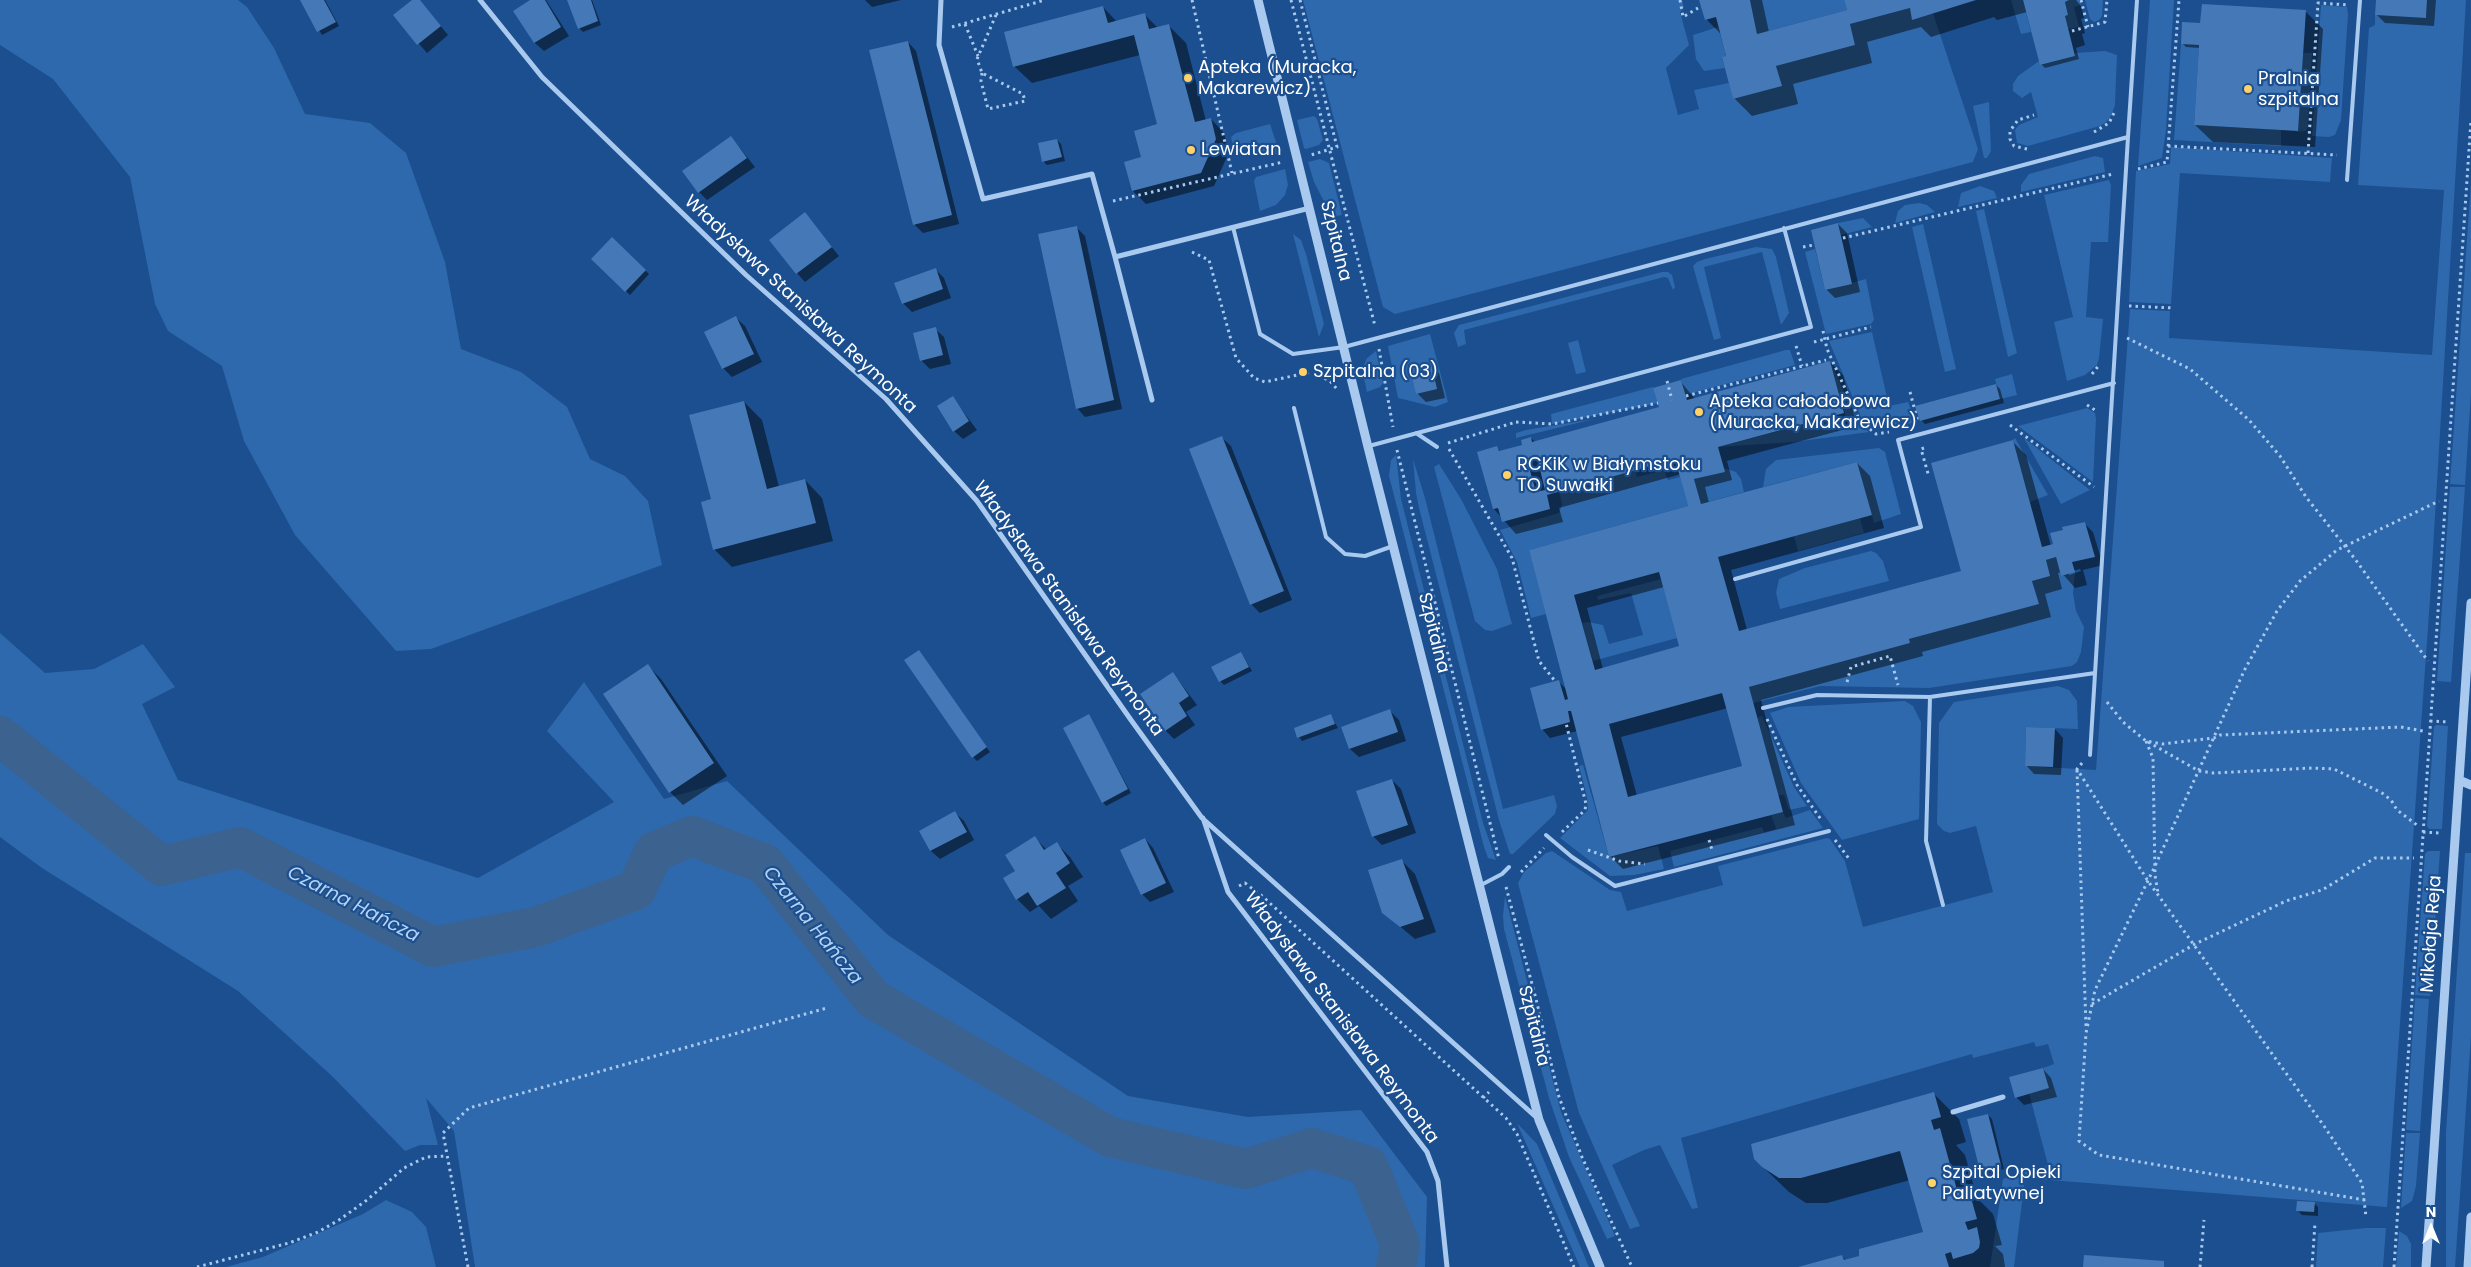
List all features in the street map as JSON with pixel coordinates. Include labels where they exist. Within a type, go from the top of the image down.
[{"type":"street","name":"Władysława Stanisława Reymonta","points":[[480,0],[542,77],[746,275],[886,399],[977,501],[1202,818],[1539,1120]]},
{"type":"street","points":[[941,0],[939,45],[983,199],[1092,174],[1152,400]]},
{"type":"street","name":"Szpitalna","points":[[1258,0],[1393,546],[1481,885],[1539,1120],[1600,1267]]},
{"type":"street","points":[[1115,257],[1310,208]]},
{"type":"street","name":"Mikołaja Reja","points":[[2426,1267],[2471,603]]},
{"type":"street","points":[[2459,780],[2471,777]]},
{"type":"street","points":[[2459,780],[2471,785]]},
{"type":"street","name":"Władysława Stanisława Reymonta","points":[[1202,818],[1228,892],[1427,1152],[1438,1181],[1447,1267]]},
{"type":"street","points":[[1953,1112],[2003,1097]]},
{"type":"street","points":[[2468,1267],[2471,1217]]},
{"type":"lane","points":[[2090,755],[2137,0]]},
{"type":"lane","points":[[2347,180],[2360,0]]},
{"type":"lane","points":[[1233,228],[1260,334],[1293,354],[1344,347],[2128,137]]},
{"type":"lane","points":[[1368,446],[1810,326],[1784,228]]},
{"type":"lane","points":[[1735,579],[1921,527],[1898,440],[2114,382]]},
{"type":"lane","points":[[1294,408],[1326,537],[1345,554],[1365,556],[1393,546]]},
{"type":"lane","points":[[1416,433],[1437,447]]},
{"type":"lane","points":[[1763,708],[1817,695],[1930,697],[2095,672]]},
{"type":"lane","points":[[1930,697],[1926,841],[1943,905]]},
{"type":"lane","points":[[1546,835],[1572,857],[1615,886],[1829,831]]},
{"type":"lane","points":[[1481,885],[1509,868]]},
{"type":"path","points":[[950,28],[1045,0]]},
{"type":"path","points":[[1192,0],[1232,173]]},
{"type":"path","points":[[1291,0],[1377,338],[1401,471],[1502,874],[1536,999],[1559,1097],[1582,1158],[1632,1267]]},
{"type":"path","points":[[1101,204],[1298,158],[1337,147],[1300,0]]},
{"type":"path","points":[[1680,0],[1683,17],[1698,8]]},
{"type":"path","points":[[2081,0],[2088,27]]},
{"type":"path","points":[[2072,31],[2105,22],[2107,0]]},
{"type":"path","points":[[1843,238],[2167,162],[2178,0]]},
{"type":"path","points":[[2308,153],[2318,3],[2360,6]]},
{"type":"path","points":[[978,57],[996,15]]},
{"type":"path","points":[[965,24],[978,57],[982,74],[981,81],[988,109],[1025,100],[1023,94],[982,74]]},
{"type":"path","points":[[2092,133],[2109,123],[2117,106]]},
{"type":"path","points":[[2034,115],[2018,120],[2013,124],[2010,131],[2010,139],[2014,146],[2020,149],[2036,147]]},
{"type":"path","points":[[2394,1267],[2471,120]]},
{"type":"path","points":[[2168,146],[2349,155]]},
{"type":"path","points":[[2114,174],[2114,181]]},
{"type":"path","points":[[1188,250],[1209,260],[1236,358],[1254,378],[1265,382],[1310,372],[1330,381],[1337,389],[1340,398]]},
{"type":"path","points":[[2119,305],[2174,308]]},
{"type":"path","points":[[1787,349],[1871,327]]},
{"type":"path","points":[[2117,335],[2190,369],[2249,420],[2280,456],[2306,497],[2428,661]]},
{"type":"path","points":[[1825,339],[1827,349],[1860,420],[1876,434],[1890,432]]},
{"type":"path","points":[[1796,346],[1802,366]]},
{"type":"path","points":[[2089,377],[2098,369],[2102,358]]},
{"type":"path","points":[[1686,396],[1826,360]]},
{"type":"path","points":[[1657,384],[1676,379]]},
{"type":"path","points":[[1667,381],[1672,400]]},
{"type":"path","points":[[1909,427],[1919,424],[1910,392]]},
{"type":"path","points":[[1516,422],[1552,424],[1658,403]]},
{"type":"path","points":[[2083,405],[2094,407],[2098,412],[2098,419]]},
{"type":"path","points":[[1437,447],[1534,417]]},
{"type":"path","points":[[2001,427],[2018,423]]},
{"type":"path","points":[[2010,425],[2095,488]]},
{"type":"path","points":[[1447,444],[1454,460],[1512,558],[1539,661],[1555,681]]},
{"type":"path","points":[[1926,446],[1921,450],[1929,477]]},
{"type":"path","points":[[2094,494],[2095,479]]},
{"type":"path","points":[[2086,1033],[2094,990],[2148,881],[2245,669],[2277,611],[2300,581],[2345,547],[2439,501]]},
{"type":"path","points":[[1844,695],[1851,667],[1890,656],[1901,696]]},
{"type":"path","points":[[2104,699],[2123,722],[2146,740],[2199,770],[2214,773],[2312,768],[2334,770],[2382,793],[2391,800],[2397,810],[2417,825]]},
{"type":"path","points":[[1763,708],[1797,785],[1850,860]]},
{"type":"path","points":[[1519,875],[1552,840],[1585,810],[1586,804],[1566,723]]},
{"type":"path","points":[[2146,740],[2162,744],[2214,738],[2220,735],[2401,727],[2423,731]]},
{"type":"path","points":[[2146,740],[2152,758],[2155,866],[2159,895]]},
{"type":"path","points":[[2090,755],[2077,769],[2086,1033],[2079,1141],[2099,1155],[2365,1200]]},
{"type":"path","points":[[2077,769],[2148,881],[2324,1126],[2362,1183],[2366,1217]]},
{"type":"path","points":[[1584,849],[1619,861],[1651,864]]},
{"type":"path","points":[[2092,1005],[2195,944],[2286,901],[2322,890],[2375,858],[2414,858]]},
{"type":"path","points":[[1228,892],[1245,883],[1506,1118],[1517,1134],[1574,1267]]},
{"type":"path","points":[[468,1267],[443,1133],[469,1108],[827,1008]]},
{"type":"path","points":[[197,1267],[289,1243],[318,1232],[367,1200],[404,1168],[426,1158],[448,1156]]},
{"type":"path","points":[[2200,1267],[2204,1220]]},
{"type":"path","points":[[2312,1267],[2314,1223]]},
{"type":"shaded area","points":[[0,0],[238,0],[247,7],[274,48],[305,114],[370,123],[406,153],[445,262],[461,349],[521,372],[567,407],[590,459],[625,476],[648,501],[662,565],[431,649],[396,651],[295,535],[244,441],[222,366],[168,331],[155,304],[130,177],[53,79],[0,45]]},
{"type":"shaded area","points":[[1303,0],[1682,0],[1684,8],[1680,12],[1689,45],[1666,68],[1678,115],[1699,109],[1694,90],[1729,83],[1733,99],[1781,86],[1776,66],[1855,45],[1850,24],[1910,8],[1933,13],[1978,149],[1973,162],[1395,314],[1383,307]]},
{"type":"shaded area","points":[[1750,0],[1844,0],[1847,10],[1757,34]]},
{"type":"shaded area","points":[[2011,0],[2023,0],[2031,32],[2021,34]]},
{"type":"shaded area","points":[[2068,0],[2079,0],[2081,5],[2074,7],[2079,27],[2068,29],[2065,16],[2068,15],[2065,2]]},
{"type":"shaded area","points":[[2085,0],[2103,0],[2102,16],[2099,20],[2094,22],[2090,19]]},
{"type":"shaded area","points":[[2150,0],[2174,0],[2166,130],[2162,158],[2138,166]]},
{"type":"shaded area","points":[[2427,0],[2466,0],[2430,599],[2387,1207],[2025,1178],[2014,1267],[1990,1267],[2003,1179],[2048,1165],[2029,1093],[2049,1088],[2043,1068],[2054,1064],[2048,1044],[2036,1047],[2034,1042],[1973,1058],[1972,1054],[1681,1138],[1698,1208],[1692,1209],[1660,1145],[1644,1150],[1612,1165],[1640,1226],[1630,1229],[1579,1113],[1518,883],[1524,872],[1546,853],[1552,851],[1610,890],[1621,892],[1627,911],[1723,885],[1718,866],[1827,838],[1830,839],[1845,861],[1863,927],[1993,892],[1976,826],[1950,833],[1944,831],[1937,824],[1939,723],[1954,702],[2058,686],[2069,690],[2077,701],[2078,729],[2026,727],[2025,766],[2096,770],[2130,309],[2170,311],[2169,338],[2432,355],[2444,190],[2358,185],[2369,28],[2375,25],[2375,15],[2426,18]]},
{"type":"shaded area","points":[[2321,5],[2347,7],[2348,14],[2341,120],[2335,135],[2329,137],[2312,136]]},
{"type":"shaded area","points":[[1718,27],[1726,56],[1722,58],[1725,68],[1704,71],[1696,59],[1693,35]]},
{"type":"shaded area","points":[[2181,44],[2199,45],[2194,125],[2281,130],[2281,146],[2174,140]]},
{"type":"shaded area","points":[[2105,51],[2117,55],[2115,105],[2111,116],[2106,122],[2100,126],[2028,146],[2017,143],[2015,130],[2019,125],[2038,117],[2031,92],[2022,98],[2013,91],[2013,84],[2018,76],[2039,61],[2041,65],[2075,56],[2075,53]]},
{"type":"shaded area","points":[[2303,53],[2312,53],[2308,127],[2306,131],[2297,132]]},
{"type":"shaded area","points":[[1989,102],[1991,151],[1987,158],[1984,158],[1973,106]]},
{"type":"shaded area","points":[[1314,116],[1317,119],[1323,140],[1319,145],[1306,149],[1304,148],[1297,120]]},
{"type":"shaded area","points":[[1270,124],[1280,154],[1260,154],[1237,147],[1232,143],[1231,137],[1236,133]]},
{"type":"shaded area","points":[[2171,147],[2332,158],[2330,182],[2180,173],[2171,304],[2129,302],[2136,171],[2170,164]]},
{"type":"shaded area","points":[[2095,156],[2103,158],[2105,172],[2021,192],[2021,185],[2029,174]]},
{"type":"shaded area","points":[[1320,159],[1329,163],[1342,215],[1332,217],[1314,182],[1308,162]]},
{"type":"shaded area","points":[[1285,169],[1288,185],[1285,195],[1276,205],[1260,211],[1254,181],[1256,177]]},
{"type":"shaded area","points":[[2109,180],[2111,185],[2108,242],[2091,242],[2086,317],[2103,319],[2099,358],[2097,365],[2085,375],[2067,381],[2054,322],[2073,317],[2044,195]]},
{"type":"shaded area","points":[[2471,182],[2471,393],[2465,485],[2450,484]]},
{"type":"shaded area","points":[[1980,186],[1994,191],[1997,198],[1958,207],[1961,193]]},
{"type":"shaded area","points":[[1919,203],[1927,205],[1935,212],[1895,223],[1898,211],[1905,205]]},
{"type":"shaded area","points":[[1984,209],[2017,353],[2008,357],[1976,211]]},
{"type":"shaded area","points":[[1863,218],[1872,227],[1841,235],[1838,223]]},
{"type":"shaded area","points":[[1923,224],[1956,369],[1945,372],[1912,227]]},
{"type":"shaded area","points":[[1293,234],[1301,240],[1306,254],[1324,324],[1319,337]]},
{"type":"shaded area","points":[[1756,247],[1772,249],[1776,257],[1789,313],[1781,325],[1762,252],[1704,267],[1721,338],[1714,340],[1693,266],[1705,259]]},
{"type":"shaded area","points":[[1815,249],[1825,290],[1866,279],[1874,320],[1871,324],[1826,334],[1805,252]]},
{"type":"shaded area","points":[[1668,272],[1672,275],[1675,287],[1673,290],[1668,278],[1664,277],[1464,330],[1466,344],[1458,347],[1454,333],[1459,325]]},
{"type":"shaded area","points":[[1872,332],[1889,406],[1908,402],[1916,422],[1885,429],[1874,426],[1861,417],[1829,341]]},
{"type":"shaded area","points":[[1430,334],[1448,402],[1435,407],[1398,398],[1388,346]]},
{"type":"shaded area","points":[[1578,340],[1586,372],[1576,374],[1568,343]]},
{"type":"shaded area","points":[[1790,350],[1795,365],[1685,395],[1681,379]]},
{"type":"shaded area","points":[[1376,351],[1383,383],[1380,387],[1367,392],[1363,367],[1367,358]]},
{"type":"shaded area","points":[[1830,361],[1858,423],[1869,432],[1794,442],[1718,447],[1832,417],[1836,431],[1849,428]]},
{"type":"shaded area","points":[[2012,374],[2017,395],[2000,399],[1995,379]]},
{"type":"shaded area","points":[[1653,387],[1658,403],[1552,424],[1551,414]]},
{"type":"shaded area","points":[[2087,408],[2095,413],[2096,419],[2093,482],[2018,426]]},
{"type":"shaded area","points":[[1594,419],[1516,438],[1516,433],[1526,430]]},
{"type":"shaded area","points":[[2015,438],[2048,495],[2030,502],[2013,440]]},
{"type":"shaded area","points":[[2024,438],[2090,490],[2061,504]]},
{"type":"shaded area","points":[[1879,448],[1885,452],[1901,514],[1874,523],[1857,462],[1763,487],[1766,469],[1776,460]]},
{"type":"shaded area","points":[[1396,455],[1401,499],[1483,823],[1496,860],[1488,858],[1484,847],[1389,476],[1391,460]]},
{"type":"shaded area","points":[[1413,459],[1425,498],[1503,809],[1554,795],[1557,806],[1555,814],[1513,854],[1510,854],[1499,820],[1419,508]]},
{"type":"shaded area","points":[[1439,464],[1461,499],[1497,569],[1512,624],[1492,631],[1485,630],[1475,621],[1434,467]]},
{"type":"shaded area","points":[[1724,468],[1736,472],[1741,479],[1744,492],[1701,504],[1694,479],[1724,472]]},
{"type":"shaded area","points":[[1635,470],[1637,477],[1664,470],[1668,480],[1680,477],[1688,506],[1529,550],[1546,614],[1531,618],[1517,562],[1500,530],[1559,513],[1562,504],[1559,491]]},
{"type":"shaded area","points":[[2450,487],[2465,487],[2451,682],[2437,681]]},
{"type":"shaded area","points":[[1860,518],[1864,533],[1798,551],[1794,536]]},
{"type":"shaded area","points":[[1871,551],[1876,553],[1883,561],[1889,581],[1780,609],[1776,593],[1779,579],[1805,568]]},
{"type":"shaded area","points":[[2056,557],[2061,576],[2075,572],[2073,593],[2076,611],[2084,627],[2081,652],[2077,662],[2072,666],[1929,688],[1820,686],[1753,703],[1749,687],[1910,643],[1909,639],[2038,604],[2032,581],[2046,560]]},
{"type":"shaded area","points":[[1661,579],[1677,638],[1593,661],[1582,623],[1588,622],[1603,625],[1609,644],[1643,635],[1631,593],[1598,600],[1597,596]]},
{"type":"shaded area","points":[[0,633],[45,673],[94,669],[143,644],[175,687],[142,704],[178,780],[478,878],[614,802],[547,731],[584,682],[664,799],[727,781],[888,935],[1128,1096],[1248,1117],[1361,1110],[1427,1197],[1425,1267],[475,1267],[454,1131],[426,1098],[438,1145],[420,1145],[405,1151],[332,1076],[238,991],[42,868],[0,837]]},
{"type":"shaded area","points":[[1905,701],[1913,706],[1921,722],[1919,819],[1842,840],[1801,783],[1770,713],[1788,707]]},
{"type":"shaded area","points":[[1762,716],[1794,787],[1807,806],[1789,810],[1784,795],[1778,795],[1757,718]]},
{"type":"shaded area","points":[[2436,725],[2448,726],[2442,829],[2429,829],[2427,826],[2434,727]]},
{"type":"shaded area","points":[[1583,765],[1609,857],[1658,846],[1664,869],[1634,875],[1610,876],[1560,838],[1588,810],[1587,797],[1579,766]]},
{"type":"shaded area","points":[[1810,810],[1823,828],[1674,867],[1670,851],[1762,827],[1764,832],[1776,829],[1771,815],[1783,812],[1786,818]]},
{"type":"shaded area","points":[[2428,851],[2440,851],[2430,996],[2415,995],[2425,854]]},
{"type":"shaded area","points":[[2465,853],[2471,853],[2471,1036],[2455,1267],[2446,1267],[2446,1132]]},
{"type":"shaded area","points":[[1505,896],[1561,1112],[1615,1236],[1607,1239],[1569,1157],[1549,1098],[1504,929]]},
{"type":"shaded area","points":[[2415,998],[2429,999],[2420,1131],[2406,1130]]},
{"type":"shaded area","points":[[1517,1123],[1537,1144],[1589,1267],[1580,1267]]},
{"type":"shaded area","points":[[2406,1133],[2420,1133],[2416,1186],[2412,1201],[2401,1208]]},
{"type":"shaded area","points":[[386,1200],[412,1212],[426,1227],[436,1267],[226,1267],[263,1257],[363,1214]]},
{"type":"shaded area","points":[[2386,1228],[2383,1267],[2316,1267],[2318,1233]]},
{"type":"shaded area","points":[[2399,1231],[2407,1236],[2411,1244],[2411,1267],[2396,1267]]},
{"type":"building","points":[[300,0],[324,0],[336,22],[317,32]]},
{"type":"building","points":[[412,0],[420,0],[441,26],[417,45],[393,15]]},
{"type":"building","points":[[530,0],[545,0],[561,27],[534,43],[513,11]]},
{"type":"building","points":[[567,0],[591,0],[598,21],[578,29]]},
{"type":"building","points":[[1699,0],[1750,0],[1757,34],[1847,10],[1844,0],[1976,0],[1912,20],[1910,8],[1850,24],[1855,45],[1776,66],[1782,86],[1733,99],[1722,57],[1726,56],[1716,17],[1705,20]]},
{"type":"building","points":[[2023,0],[2069,0],[2065,2],[2068,15],[2065,16],[2075,56],[2040,65]]},
{"type":"building","points":[[2376,0],[2427,0],[2426,18],[2375,15]]},
{"type":"building","name":"Pralnia szpitalna","points":[[2202,4],[2306,10],[2298,131],[2194,125],[2199,45],[2181,44],[2182,22],[2200,23]]},
{"type":"building","points":[[1103,6],[1108,23],[1145,13],[1149,29],[1169,24],[1195,122],[1211,118],[1216,139],[1201,173],[1132,191],[1124,162],[1141,157],[1134,131],[1157,124],[1134,35],[1013,67],[1004,32]]},
{"type":"building","points":[[908,41],[952,215],[913,225],[869,50]]},
{"type":"building","points":[[731,136],[747,158],[698,193],[682,171]]},
{"type":"building","points":[[1057,139],[1062,157],[1042,162],[1038,143]]},
{"type":"building","points":[[805,212],[832,247],[796,274],[769,240]]},
{"type":"building","points":[[1838,223],[1852,284],[1825,290],[1811,230]]},
{"type":"building","points":[[1077,226],[1114,400],[1076,409],[1038,234]]},
{"type":"building","points":[[612,237],[646,270],[625,292],[591,259]]},
{"type":"building","points":[[936,268],[943,289],[902,304],[894,283]]},
{"type":"building","points":[[736,316],[754,354],[722,369],[704,332]]},
{"type":"building","points":[[936,327],[943,355],[920,361],[913,333]]},
{"type":"building","points":[[1830,361],[1844,413],[1718,447],[1725,472],[1694,479],[1701,504],[1857,462],[1872,515],[1718,557],[1739,631],[1961,571],[1931,463],[2013,440],[2042,547],[2053,544],[2050,533],[2063,530],[2062,527],[2085,522],[2095,557],[2072,562],[2075,572],[2061,576],[2056,557],[2046,560],[2050,576],[2032,581],[2039,604],[1909,639],[1910,643],[1749,687],[1783,812],[1609,857],[1571,711],[1568,711],[1570,722],[1541,730],[1530,688],[1559,680],[1565,700],[1568,699],[1529,550],[1688,506],[1675,459],[1547,495],[1550,509],[1502,522],[1498,508],[1493,509],[1477,452],[1497,446],[1499,451],[1522,445],[1521,440],[1531,437],[1532,442],[1659,407],[1653,388],[1681,380],[1687,400]],"holes":[[[1537,457],[1545,490],[1536,492],[1527,460]],[[1659,572],[1679,646],[1595,670],[1574,595]],[[1722,693],[1742,766],[1628,797],[1609,724]]]},
{"type":"building","points":[[1431,363],[1437,389],[1416,394],[1410,368]]},
{"type":"building","points":[[1996,384],[2000,399],[1920,421],[1915,406]]},
{"type":"building","points":[[953,396],[969,421],[953,432],[937,406]]},
{"type":"building","points":[[744,401],[767,489],[805,479],[816,523],[713,550],[701,502],[711,499],[689,415]]},
{"type":"building","points":[[1222,436],[1284,591],[1250,605],[1189,449]]},
{"type":"building","points":[[919,650],[987,747],[972,758],[904,660]]},
{"type":"building","points":[[1241,652],[1249,667],[1219,682],[1211,667]]},
{"type":"building","points":[[648,664],[714,763],[669,793],[603,694]]},
{"type":"building","points":[[1173,672],[1189,696],[1179,703],[1187,716],[1165,731],[1140,694]]},
{"type":"building","points":[[1390,709],[1398,732],[1349,749],[1341,727]]},
{"type":"building","points":[[1089,714],[1128,789],[1102,803],[1063,728]]},
{"type":"building","points":[[1331,714],[1335,724],[1297,738],[1294,728]]},
{"type":"building","points":[[2026,727],[2055,728],[2053,767],[2025,766]]},
{"type":"building","points":[[1392,779],[1408,825],[1372,837],[1356,791]]},
{"type":"building","points":[[955,811],[967,832],[930,851],[919,831]]},
{"type":"building","points":[[1035,836],[1044,850],[1057,842],[1070,863],[1056,873],[1066,888],[1037,906],[1028,892],[1016,900],[1003,878],[1015,871],[1005,855]]},
{"type":"building","points":[[1145,838],[1166,883],[1141,895],[1120,850]]},
{"type":"building","points":[[1402,859],[1424,919],[1400,927],[1382,913],[1368,870]]},
{"type":"building","points":[[2043,1068],[2049,1088],[2015,1098],[2009,1077]]},
{"type":"building","name":"Szpital Opieki Paliatywnej","points":[[1934,1092],[1941,1117],[1931,1120],[1934,1130],[1940,1128],[1957,1190],[1968,1187],[1977,1219],[1965,1222],[1968,1230],[1977,1227],[1980,1242],[1979,1248],[1973,1253],[1953,1259],[1951,1252],[1945,1254],[1949,1267],[1798,1267],[1842,1255],[1844,1260],[1859,1256],[1859,1249],[1923,1232],[1900,1151],[1801,1178],[1779,1178],[1762,1167],[1754,1159],[1751,1144]]},
{"type":"building","points":[[1988,1114],[2001,1165],[1980,1171],[1967,1119]]},
{"type":"building","points":[[2297,1201],[2315,1202],[2314,1212],[2296,1211]]},
{"type":"building","points":[[2084,1255],[2164,1261],[2164,1267],[2083,1267]]},
{"type":"waterway","name":"Czarna Hańcza","points":[[0,736],[162,866],[240,847],[433,947],[536,927],[636,890],[654,852],[692,836],[765,864],[873,999],[1110,1137],[1246,1169],[1312,1148],[1368,1166],[1400,1244],[1396,1267]]},
{"type":"place","name":"Apteka (Muracka, Makarewicz)","points":[[1188,78]]},
{"type":"place","name":"Pralnia szpitalna","points":[[2248,89]]},
{"type":"place","name":"Lewiatan","points":[[1191,150]]},
{"type":"place","name":"Szpitalna (03)","points":[[1303,372]]},
{"type":"place","name":"Apteka całodobowa (Muracka, Makarewicz)","points":[[1699,412]]},
{"type":"place","name":"RCKiK w Białymstoku TO Suwałki","points":[[1507,475]]},
{"type":"place","name":"Szpital Opieki Paliatywnej","points":[[1932,1183]]}]
